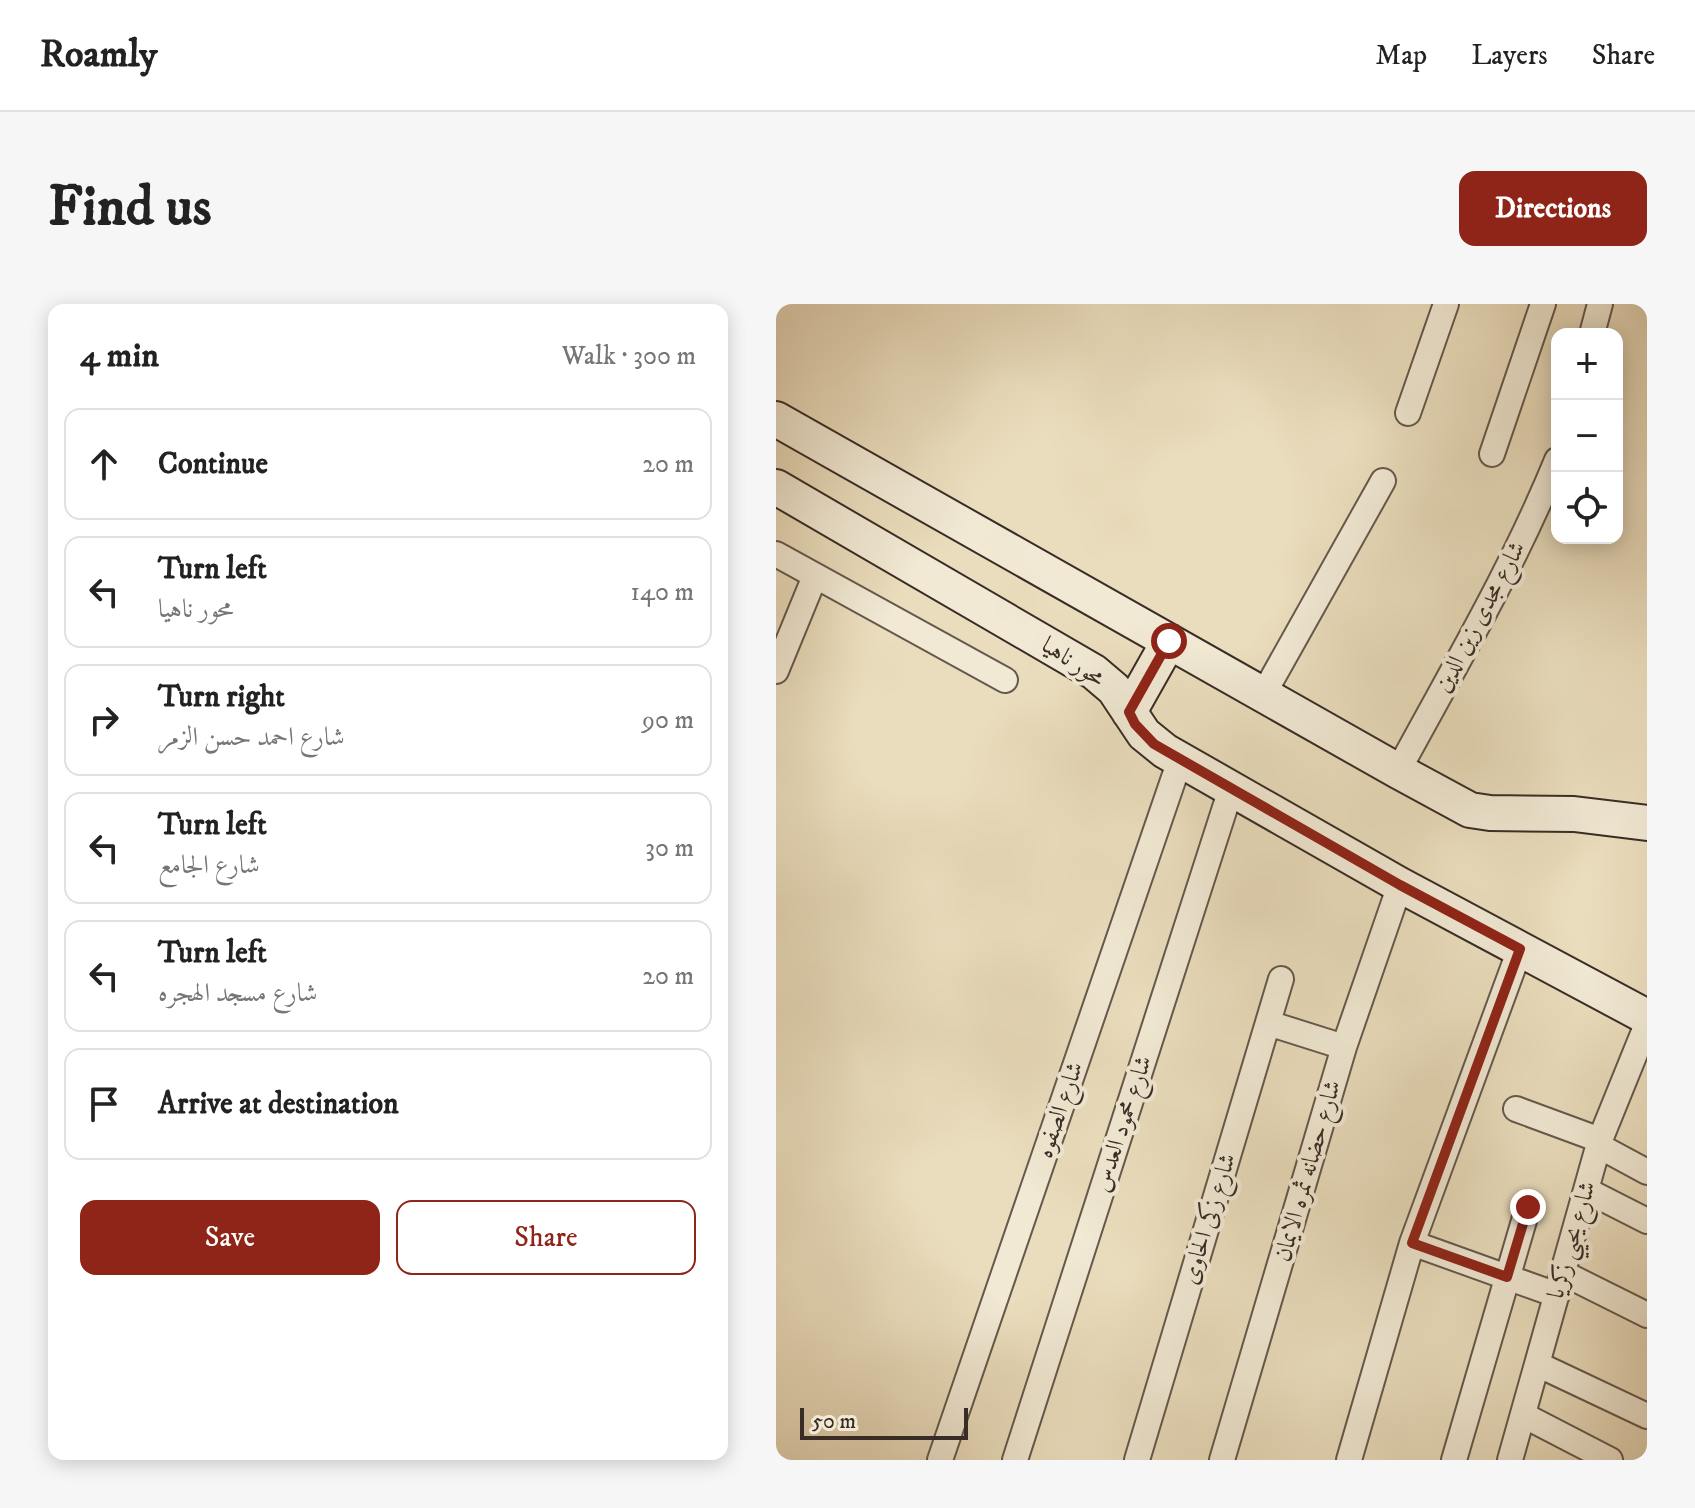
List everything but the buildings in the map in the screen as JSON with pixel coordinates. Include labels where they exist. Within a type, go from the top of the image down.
[{"type":"main road","points":[[776,419],[1470,810],[1574,814],[1647,823]]},
{"type":"main road","name":"محور ناهيا","points":[[776,487],[1094,672],[1114,689],[1144,734],[1180,760],[1400,885],[1647,1017]]},
{"type":"main road","points":[[1129,712],[1169,641]]},
{"type":"street","points":[[1408,413],[1446,304]]},
{"type":"street","points":[[1492,454],[1543,304]]},
{"type":"street","points":[[1594,328],[1600,304]]},
{"type":"street","name":"شارع مجدى زين الدين","points":[[1398,771],[1519,546],[1552,472]]},
{"type":"street","points":[[1263,695],[1383,481]]},
{"type":"street","points":[[776,554],[1005,680]]},
{"type":"street","points":[[776,671],[815,576]]},
{"type":"street","name":"شارع الصفوه","points":[[940,1460],[1180,760]]},
{"type":"street","name":"شارع محمود العدس","points":[[1015,1460],[1231,789]]},
{"type":"street","name":"شارع حضانه ثمره الايمان","points":[[1222,1460],[1344,1047],[1400,885]]},
{"type":"street","points":[[1349,1460],[1412,1243],[1520,949]]},
{"type":"street","name":"شارع زكى الحاوى","points":[[1137,1460],[1281,979]]},
{"type":"street","points":[[1268,1023],[1344,1047]]},
{"type":"street","name":"شارع يحيي زكريا","points":[[1510,1460],[1600,1143],[1647,1024]]},
{"type":"street","points":[[1516,1109],[1600,1143],[1647,1172]]},
{"type":"street","points":[[1586,1190],[1647,1221]]},
{"type":"street","points":[[1454,1460],[1528,1207]]},
{"type":"street","points":[[1412,1243],[1507,1277],[1560,1284],[1647,1315]]},
{"type":"street","points":[[1537,1364],[1647,1416]]},
{"type":"street","points":[[1523,1415],[1610,1460]]},
{"type":"route","points":[[1169,641],[1129,712],[1135,724],[1154,744],[1400,885],[1520,949],[1412,1243],[1507,1277],[1528,1207]]}]
